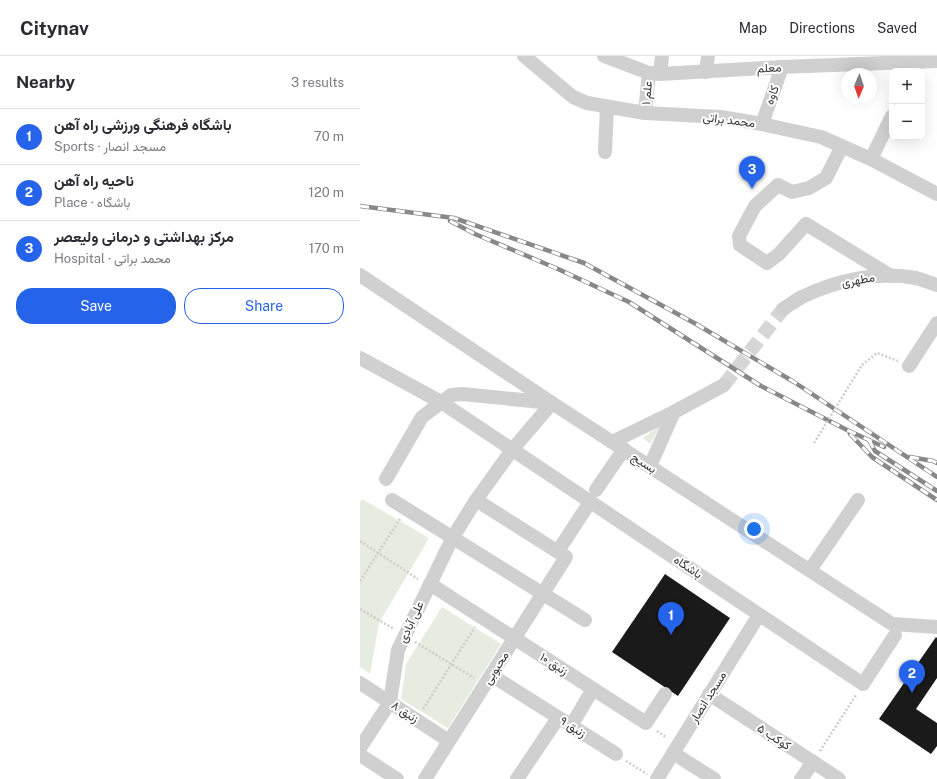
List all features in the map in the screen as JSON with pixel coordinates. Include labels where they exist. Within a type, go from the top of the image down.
[{"type":"street","name":"محمد براتی","points":[[524,56],[573,97],[587,103],[645,114],[721,117],[822,137],[872,159],[937,194]]},
{"type":"street","name":"معلم","points":[[604,56],[654,73],[706,72],[744,63],[845,61],[917,63],[937,61]]},
{"type":"street","name":"علم ۱","points":[[645,114],[654,73],[662,56]]},
{"type":"street","points":[[706,72],[708,56]]},
{"type":"street","name":"کاوه","points":[[762,124],[788,63]]},
{"type":"street","points":[[605,152],[607,107]]},
{"type":"street","points":[[872,159],[889,122]]},
{"type":"street","points":[[842,146],[826,178],[809,188],[792,192],[778,185],[756,206],[739,236],[740,245],[767,263],[779,254],[806,224],[891,276]]},
{"type":"street","name":"بسیج","points":[[360,275],[552,403],[892,624],[937,627]]},
{"type":"street","name":"مطهری","points":[[783,309],[803,296],[832,285],[859,278],[891,276],[916,278],[937,285]]},
{"type":"street","points":[[909,366],[937,323]]},
{"type":"street","name":"باشگاه","points":[[360,358],[441,402],[512,450],[593,496],[759,614],[863,684]]},
{"type":"street","points":[[618,446],[724,384]]},
{"type":"street","points":[[386,479],[422,417],[451,395],[462,394],[552,403]]},
{"type":"street","name":"علی آبادی","points":[[360,748],[390,702],[398,650],[453,537],[476,500],[512,450],[552,403]]},
{"type":"street","points":[[650,466],[674,412]]},
{"type":"street","name":"محبوبی","points":[[425,779],[542,595],[618,446]]},
{"type":"street","points":[[392,500],[453,537],[542,595],[585,620]]},
{"type":"street","points":[[476,500],[562,554]]},
{"type":"street","points":[[810,570],[858,500]]},
{"type":"street","name":"زنبق ۱۰","points":[[430,584],[646,723]]},
{"type":"street","name":"مسجد انصار","points":[[652,777],[675,749],[759,614]]},
{"type":"street","points":[[863,684],[895,635]]},
{"type":"street","name":"زنبق ۹","points":[[488,680],[558,718],[616,754]]},
{"type":"street","name":"زنبق ۸","points":[[360,682],[449,741]]},
{"type":"street","points":[[571,726],[593,689]]},
{"type":"street","points":[[646,723],[665,694]]},
{"type":"street","name":"کوکب ۵","points":[[709,694],[839,779]]},
{"type":"street","points":[[517,779],[558,718]]},
{"type":"street","points":[[675,749],[714,779]]},
{"type":"street","points":[[360,755],[397,779]]},
{"type":"street","points":[[801,779],[813,762]]},
{"type":"path","points":[[814,444],[862,365],[877,352],[909,366]]},
{"type":"path","points":[[360,581],[407,509]]},
{"type":"path","points":[[360,542],[415,578],[430,584]]},
{"type":"path","points":[[360,609],[451,664],[488,680]]},
{"type":"path","points":[[416,719],[481,617]]},
{"type":"path","points":[[813,762],[863,684]]},
{"type":"path","points":[[646,723],[675,749]]},
{"type":"path","points":[[616,754],[652,777]]},
{"type":"shaded area","points":[[662,424],[650,444],[643,438]]},
{"type":"shaded area","points":[[362,499],[429,538],[379,623],[370,674],[360,667],[360,502]]},
{"type":"shaded area","points":[[442,607],[501,644],[448,728],[401,699],[406,664]]},
{"type":"building","points":[[665,574],[730,618],[678,696],[612,652]]},
{"type":"building","points":[[936,637],[937,678],[916,709],[937,723],[937,746],[931,754],[879,719]]},
{"type":"tunnel","points":[[724,385],[783,309]]},
{"type":"railway","points":[[360,206],[454,218],[584,263],[696,324],[794,382],[937,477]]},
{"type":"railway","points":[[450,221],[475,234],[558,269],[629,302],[761,386],[847,430],[884,447]]},
{"type":"railway","points":[[850,434],[872,457],[937,500]]},
{"type":"railway","points":[[869,440],[875,451],[937,491]]},
{"type":"railway","points":[[910,457],[937,463]]},
{"type":"place","name":"مرکز بهداشتی و درمانی ولیعصر","points":[[752,189]]},
{"type":"place","name":"باشگاه فرهنگی ورزشی راه آهن","points":[[671,635]]},
{"type":"place","name":"ناحیه راه آهن","points":[[912,693]]}]
